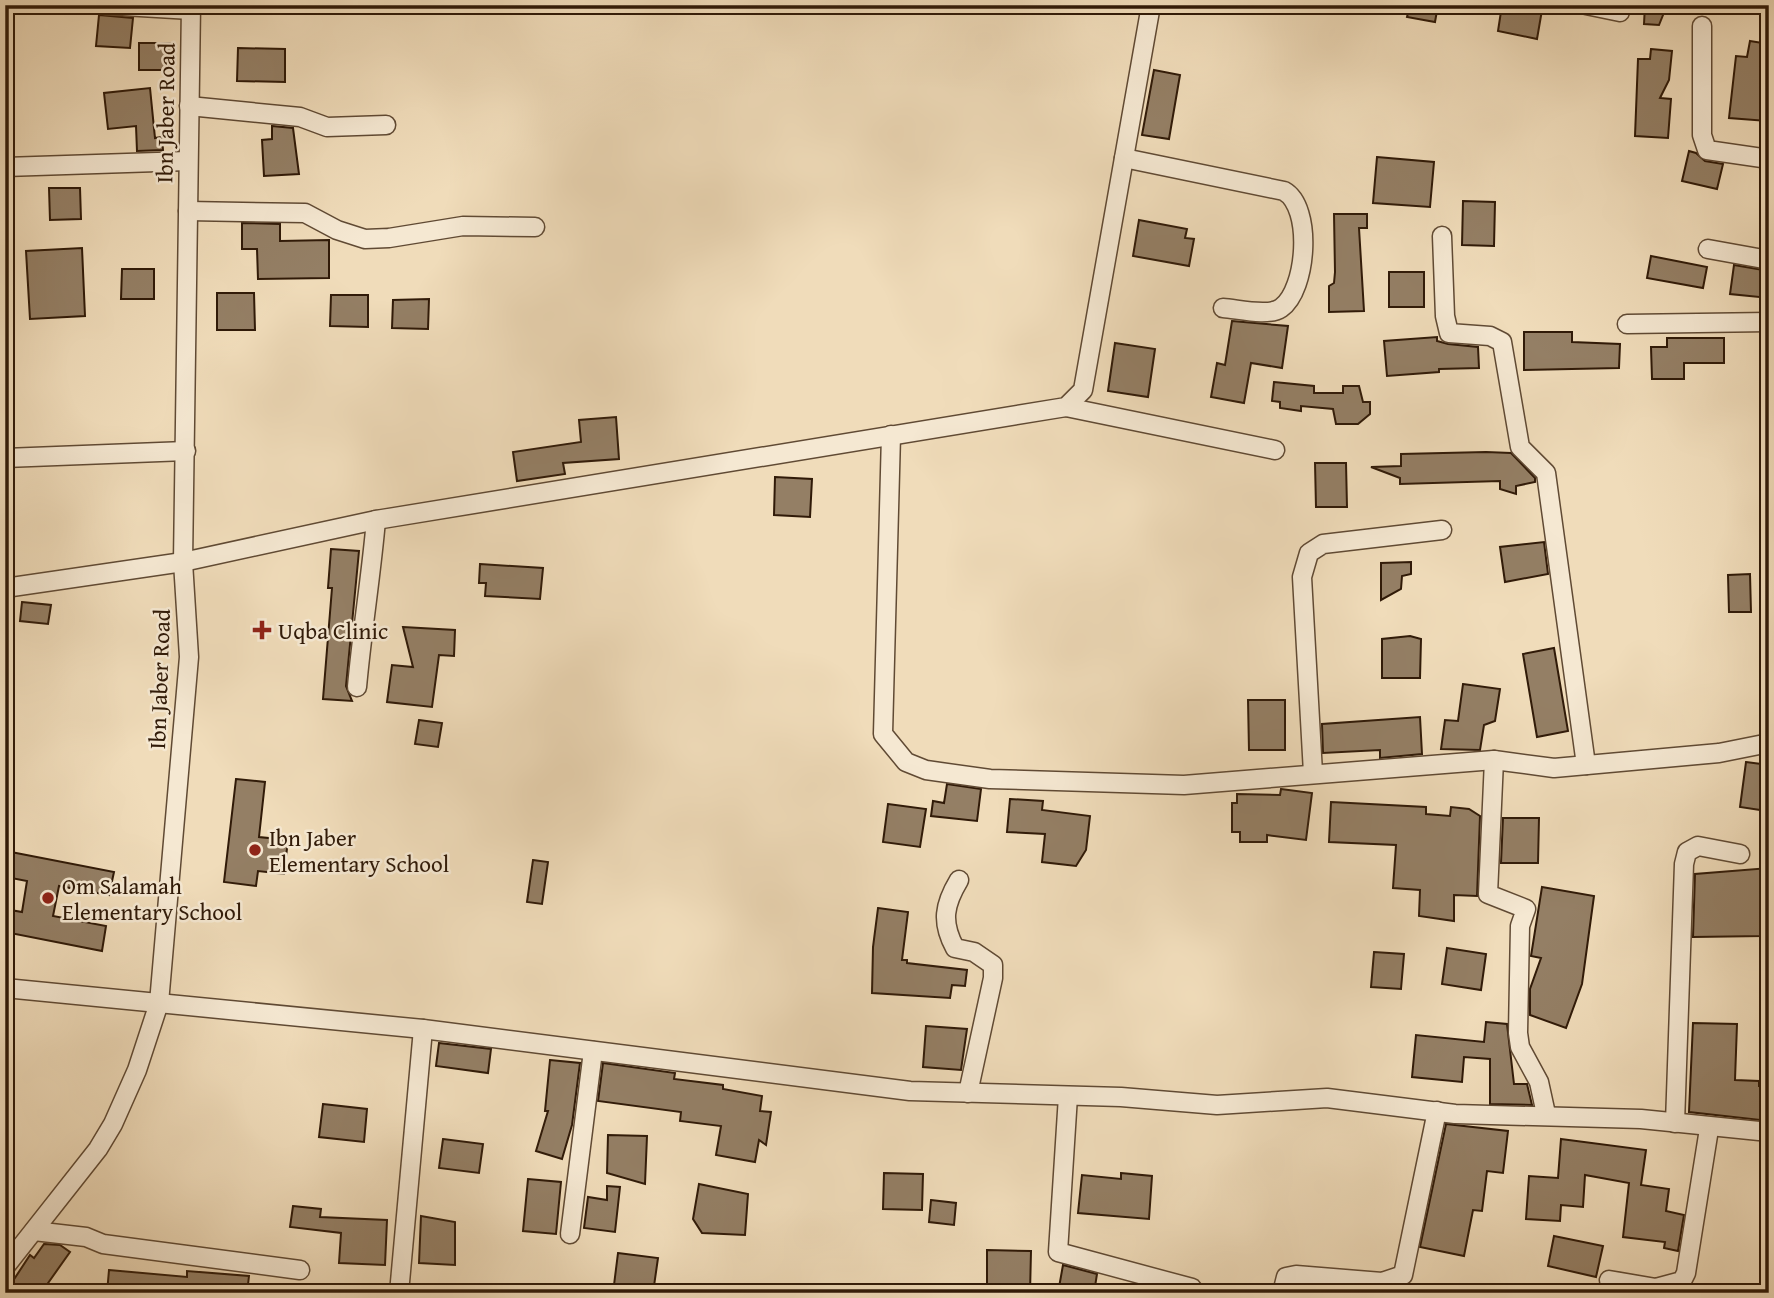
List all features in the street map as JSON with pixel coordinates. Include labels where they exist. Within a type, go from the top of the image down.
[{"type":"street","points":[[106,5],[191,7]]},
{"type":"street","points":[[1066,407],[1083,390],[1150,5]]},
{"type":"street","points":[[1586,5],[1620,12]]},
{"type":"street","name":"Ibn Jaber Road","points":[[5,1267],[98,1149],[113,1124],[137,1070],[159,1003],[189,657],[183,562],[191,7]]},
{"type":"street","points":[[1702,26],[1702,135],[1707,150],[1769,159]]},
{"type":"street","points":[[189,106],[300,117],[327,127],[386,125]]},
{"type":"street","points":[[1125,158],[1284,191],[1294,197],[1302,216],[1303,250],[1289,299],[1280,309],[1269,312],[1223,308]]},
{"type":"street","points":[[5,167],[188,161]]},
{"type":"street","points":[[188,211],[305,212],[337,230],[365,239],[389,238],[463,226],[535,227]]},
{"type":"street","points":[[1442,236],[1445,317],[1449,333],[1490,336],[1502,342],[1520,447],[1546,473],[1586,765]]},
{"type":"street","points":[[1708,249],[1769,260]]},
{"type":"street","points":[[1627,324],[1769,322]]},
{"type":"street","points":[[6,593],[183,562],[376,520],[1066,407],[1275,450]]},
{"type":"street","points":[[891,435],[883,734],[906,762],[926,771],[990,779],[1184,785],[1494,761],[1554,768],[1718,753],[1769,743]]},
{"type":"street","points":[[5,458],[186,451]]},
{"type":"street","points":[[357,687],[362,632],[368,615],[376,520]]},
{"type":"street","points":[[1313,773],[1302,577],[1309,553],[1322,544],[1442,530]]},
{"type":"street","points":[[1494,761],[1488,894],[1526,909],[1520,926],[1518,1033],[1520,1046],[1539,1082],[1546,1114]]},
{"type":"street","points":[[1675,1123],[1684,864],[1687,852],[1698,846],[1740,854]]},
{"type":"street","points":[[959,880],[944,916],[946,932],[955,948],[974,952],[993,965],[993,978],[968,1093]]},
{"type":"street","points":[[5,988],[423,1029],[910,1091],[1068,1096],[1217,1105],[1327,1098],[1437,1111],[1546,1114],[1769,1132]]},
{"type":"street","points":[[399,1293],[423,1029]]},
{"type":"street","points":[[570,1234],[593,1051]]},
{"type":"street","points":[[1068,1096],[1058,1252],[1192,1288]]},
{"type":"street","points":[[1282,1293],[1286,1277],[1296,1275],[1382,1282],[1403,1275],[1437,1111]]},
{"type":"street","points":[[1609,1280],[1656,1288],[1682,1282],[1686,1273],[1709,1129]]},
{"type":"street","points":[[34,1231],[86,1237],[103,1244],[300,1270]]},
{"type":"building","points":[[1410,5],[1438,5],[1435,22],[1407,17]]},
{"type":"building","points":[[1502,5],[1542,10],[1537,39],[1498,31]]},
{"type":"building","points":[[1645,5],[1667,5],[1659,25],[1644,24]]},
{"type":"building","points":[[99,15],[133,18],[130,48],[96,46]]},
{"type":"building","points":[[1750,41],[1769,44],[1767,121],[1729,118],[1736,56],[1747,57]]},
{"type":"building","points":[[139,43],[173,43],[173,70],[139,70]]},
{"type":"building","points":[[238,48],[285,49],[285,82],[237,81]]},
{"type":"building","points":[[1651,49],[1672,51],[1669,80],[1660,98],[1671,99],[1668,138],[1635,136],[1638,59],[1650,59]]},
{"type":"building","points":[[1154,70],[1180,75],[1169,139],[1142,135]]},
{"type":"building","points":[[150,88],[155,138],[162,137],[163,150],[137,151],[136,126],[108,129],[104,93]]},
{"type":"building","points":[[272,126],[293,128],[299,174],[264,176],[262,140],[272,139]]},
{"type":"building","points":[[1689,151],[1705,161],[1723,164],[1717,189],[1682,181]]},
{"type":"building","points":[[1377,157],[1434,162],[1430,207],[1373,203]]},
{"type":"building","points":[[49,188],[80,188],[81,219],[50,220]]},
{"type":"building","points":[[1463,201],[1495,202],[1494,246],[1462,245]]},
{"type":"building","points":[[1334,214],[1367,214],[1367,228],[1359,228],[1364,311],[1329,312],[1329,286],[1334,283],[1335,272]]},
{"type":"building","points":[[1139,220],[1187,229],[1185,238],[1194,239],[1189,266],[1133,256]]},
{"type":"building","points":[[242,223],[280,224],[280,241],[329,240],[329,278],[258,279],[257,249],[242,249]]},
{"type":"building","points":[[82,248],[85,316],[30,319],[26,251]]},
{"type":"building","points":[[1651,256],[1707,267],[1703,288],[1647,278]]},
{"type":"building","points":[[1734,265],[1769,271],[1769,298],[1730,294]]},
{"type":"building","points":[[122,269],[154,269],[154,299],[121,299]]},
{"type":"building","points":[[1389,272],[1424,272],[1424,307],[1389,307]]},
{"type":"building","points":[[217,293],[254,293],[255,330],[217,330]]},
{"type":"building","points":[[331,295],[368,295],[368,327],[330,326]]},
{"type":"building","points":[[429,299],[428,329],[392,328],[393,300]]},
{"type":"building","points":[[1232,321],[1288,326],[1282,368],[1251,363],[1244,403],[1211,397],[1217,363],[1225,365]]},
{"type":"building","points":[[1524,332],[1572,332],[1572,342],[1620,344],[1619,368],[1524,370]]},
{"type":"building","points":[[1437,337],[1437,341],[1448,344],[1478,347],[1479,368],[1439,369],[1439,372],[1387,376],[1384,341]]},
{"type":"building","points":[[1667,338],[1724,338],[1724,363],[1684,363],[1684,379],[1652,379],[1651,347],[1667,347]]},
{"type":"building","points":[[1115,343],[1155,349],[1148,397],[1108,391]]},
{"type":"building","points":[[1274,382],[1314,386],[1314,393],[1343,393],[1343,386],[1359,386],[1363,402],[1370,402],[1370,414],[1358,424],[1336,424],[1333,409],[1301,406],[1301,411],[1280,408],[1280,402],[1272,401]]},
{"type":"building","points":[[616,417],[619,459],[563,463],[565,474],[517,481],[513,452],[581,442],[579,420]]},
{"type":"building","points":[[1511,453],[1535,478],[1535,482],[1516,486],[1516,494],[1500,489],[1500,481],[1400,484],[1400,478],[1371,467],[1401,466],[1401,454]]},
{"type":"building","points":[[1315,463],[1346,463],[1347,507],[1316,507]]},
{"type":"building","points":[[775,477],[812,479],[810,517],[774,515]]},
{"type":"building","points":[[1544,542],[1548,574],[1505,582],[1500,547]]},
{"type":"building","points":[[331,549],[359,551],[346,686],[352,701],[323,699],[332,588],[328,588]]},
{"type":"building","points":[[1411,562],[1411,574],[1402,576],[1401,589],[1381,600],[1381,563]]},
{"type":"building","points":[[480,564],[543,568],[540,599],[485,596],[486,583],[479,583]]},
{"type":"building","points":[[1750,574],[1751,612],[1729,612],[1728,575]]},
{"type":"building","points":[[22,602],[51,605],[48,624],[20,621]]},
{"type":"building","points":[[403,627],[455,630],[454,656],[439,655],[432,707],[387,702],[392,665],[413,667]]},
{"type":"building","points":[[1410,636],[1421,639],[1420,678],[1382,678],[1382,639]]},
{"type":"building","points":[[1554,648],[1568,731],[1537,737],[1523,654]]},
{"type":"building","points":[[1463,684],[1500,689],[1495,721],[1484,725],[1480,750],[1441,749],[1445,720],[1458,721]]},
{"type":"building","points":[[1248,700],[1285,700],[1285,750],[1249,750]]},
{"type":"building","points":[[1420,717],[1422,754],[1380,758],[1380,750],[1323,753],[1322,724]]},
{"type":"building","points":[[419,720],[442,723],[438,747],[415,744]]},
{"type":"building","points":[[1746,762],[1769,765],[1767,811],[1740,807]]},
{"type":"building","points":[[236,779],[265,782],[259,837],[288,840],[284,874],[258,871],[256,886],[224,882]]},
{"type":"building","points":[[947,784],[981,789],[977,821],[931,816],[933,801],[944,803]]},
{"type":"building","points":[[1281,789],[1312,793],[1306,840],[1267,835],[1267,842],[1240,842],[1240,832],[1232,832],[1232,803],[1237,803],[1237,794],[1280,795]]},
{"type":"building","points":[[1010,799],[1043,801],[1042,810],[1090,816],[1086,850],[1076,866],[1042,862],[1045,834],[1007,832]]},
{"type":"building","points":[[1331,802],[1426,807],[1426,814],[1450,816],[1451,807],[1469,809],[1480,816],[1477,896],[1454,895],[1454,921],[1419,916],[1420,890],[1393,888],[1396,845],[1329,842]]},
{"type":"building","points":[[888,804],[926,809],[920,847],[883,842]]},
{"type":"building","points":[[1503,818],[1539,818],[1538,863],[1501,863]]},
{"type":"building","points":[[11,852],[114,872],[109,895],[59,886],[53,916],[106,926],[102,951],[5,932],[5,909],[22,912],[27,881],[6,877]]},
{"type":"building","points":[[533,860],[548,862],[542,904],[527,902]]},
{"type":"building","points":[[1769,868],[1769,929],[1763,929],[1763,936],[1693,937],[1695,874]]},
{"type":"building","points":[[1542,887],[1594,896],[1582,984],[1566,1028],[1530,1015],[1530,989],[1541,958],[1531,956]]},
{"type":"building","points":[[878,908],[908,912],[902,960],[907,960],[907,963],[967,970],[965,986],[952,985],[950,998],[872,993],[873,947]]},
{"type":"building","points":[[1447,948],[1486,954],[1481,990],[1442,984]]},
{"type":"building","points":[[1374,952],[1404,954],[1401,989],[1371,987]]},
{"type":"building","points":[[1486,1022],[1507,1024],[1514,1084],[1527,1084],[1532,1105],[1490,1104],[1490,1059],[1464,1057],[1462,1082],[1412,1077],[1416,1035],[1484,1042]]},
{"type":"building","points":[[1693,1023],[1737,1024],[1735,1080],[1759,1081],[1759,1086],[1769,1086],[1769,1121],[1689,1112]]},
{"type":"building","points":[[926,1026],[967,1029],[961,1070],[923,1067]]},
{"type":"building","points":[[439,1043],[491,1049],[488,1073],[436,1066]]},
{"type":"building","points":[[550,1060],[580,1063],[572,1125],[562,1159],[536,1151],[548,1111],[545,1111]]},
{"type":"building","points":[[603,1063],[675,1073],[674,1079],[723,1085],[723,1089],[762,1096],[760,1111],[771,1112],[766,1145],[759,1140],[755,1162],[716,1155],[721,1126],[680,1121],[681,1112],[598,1101]]},
{"type":"building","points":[[323,1104],[367,1109],[364,1142],[319,1137]]},
{"type":"building","points":[[1446,1124],[1508,1131],[1503,1173],[1487,1171],[1482,1211],[1473,1210],[1464,1256],[1420,1247]]},
{"type":"building","points":[[608,1135],[647,1136],[645,1184],[607,1173]]},
{"type":"building","points":[[443,1139],[483,1144],[479,1173],[439,1168]]},
{"type":"building","points":[[1561,1139],[1646,1150],[1641,1185],[1669,1189],[1666,1211],[1684,1215],[1678,1251],[1664,1248],[1665,1242],[1623,1237],[1629,1183],[1585,1175],[1583,1207],[1561,1205],[1560,1221],[1526,1219],[1529,1176],[1558,1178]]},
{"type":"building","points":[[884,1173],[923,1174],[922,1210],[883,1209]]},
{"type":"building","points":[[1121,1173],[1152,1176],[1149,1219],[1078,1213],[1082,1175],[1121,1179]]},
{"type":"building","points":[[528,1179],[561,1182],[556,1234],[523,1231]]},
{"type":"building","points":[[699,1184],[748,1194],[745,1235],[702,1233],[693,1219]]},
{"type":"building","points":[[607,1186],[620,1187],[615,1232],[584,1228],[588,1197],[607,1200]]},
{"type":"building","points":[[931,1200],[956,1203],[954,1225],[929,1222]]},
{"type":"building","points":[[293,1206],[321,1209],[320,1217],[387,1220],[385,1265],[339,1263],[341,1233],[290,1227]]},
{"type":"building","points":[[421,1216],[455,1222],[455,1265],[419,1263]]},
{"type":"building","points":[[1554,1236],[1603,1246],[1596,1277],[1548,1266]]},
{"type":"building","points":[[44,1244],[60,1245],[70,1252],[41,1293],[5,1293],[30,1255],[34,1258]]},
{"type":"building","points":[[987,1250],[1031,1251],[1030,1293],[987,1292]]},
{"type":"building","points":[[618,1253],[658,1258],[653,1293],[613,1293]]},
{"type":"building","points":[[1063,1265],[1097,1274],[1094,1293],[1058,1293]]},
{"type":"building","points":[[109,1270],[187,1277],[187,1271],[249,1276],[247,1293],[107,1293]]},
{"type":"place","name":"Uqba Clinic","points":[[262,630]]},
{"type":"place","name":"Ibn Jaber Elementary School","points":[[255,850]]},
{"type":"place","name":"Om Salamah Elementary School","points":[[48,898]]}]
